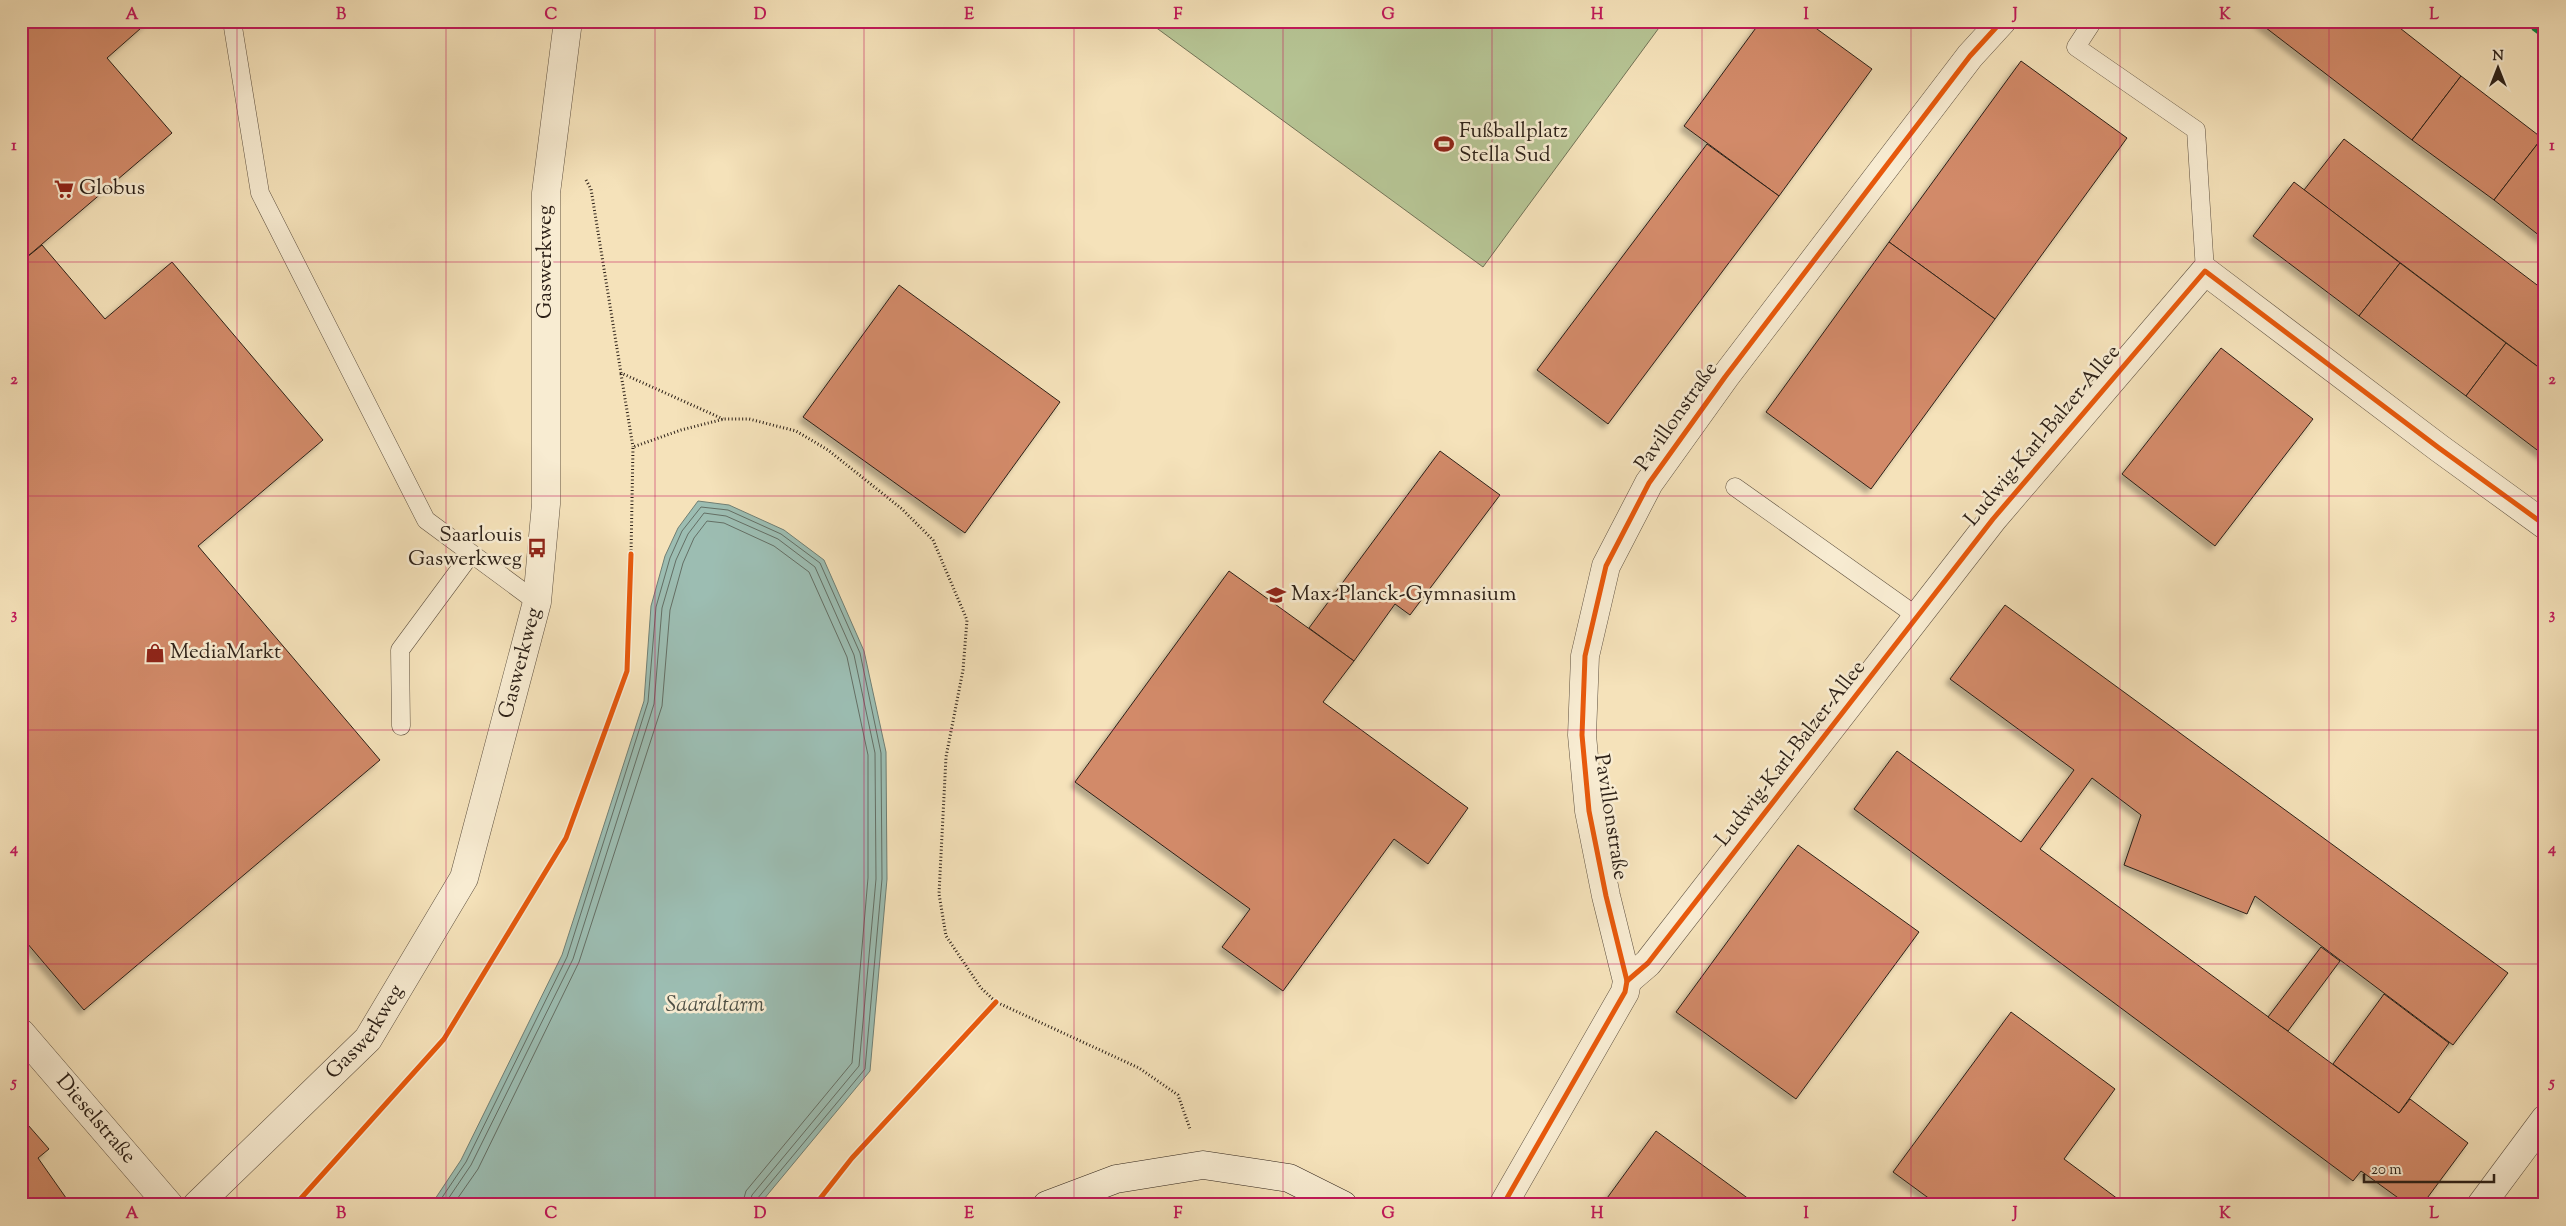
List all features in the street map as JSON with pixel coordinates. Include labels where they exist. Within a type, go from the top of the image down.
[{"type":"street","name":"Gaswerkweg","points":[[197,1205],[368,1039],[464,878],[537,602],[546,504],[546,193],[568,21]]},
{"type":"street","name":"Pavillonstraße","points":[[1627,981],[1606,896],[1589,811],[1582,735],[1585,656],[1606,566],[1649,483],[1725,377],[1970,56],[2002,21]]},
{"type":"street","name":"Ludwig-Karl-Balzer-Allee","points":[[1627,981],[1648,963],[1993,519],[2205,271]]},
{"type":"street","points":[[2205,271],[2438,448],[2545,525]]},
{"type":"street","points":[[1503,1205],[1625,992],[1627,981]]},
{"type":"street","name":"Dieselstraße","points":[[21,1033],[169,1205]]},
{"type":"street","points":[[2481,1205],[2545,1119]]},
{"type":"street","points":[[1046,1205],[1116,1178],[1203,1165],[1289,1178],[1343,1205]]},
{"type":"lane","points":[[232,21],[260,193],[426,520],[537,602]]},
{"type":"lane","points":[[2094,21],[2076,47],[2196,130],[2205,271]]},
{"type":"lane","points":[[1735,487],[1918,617]]},
{"type":"lane","points":[[401,726],[400,650],[471,554]]},
{"type":"path","points":[[555,128],[591,189],[633,447],[631,554]]},
{"type":"path","points":[[621,373],[724,419]]},
{"type":"path","points":[[633,447],[681,430],[724,419],[749,419],[796,431],[828,450],[894,503],[933,540],[967,620],[963,670],[946,757],[939,894],[946,936],[981,988],[996,1002],[1139,1068],[1178,1095],[1203,1165]]},
{"type":"green space","name":"Fußballplatz Stella Sud","points":[[1147,21],[1664,21],[1483,267]]},
{"type":"water","name":"Saaraltarm","points":[[698,501],[729,505],[784,530],[824,560],[864,651],[886,752],[887,879],[870,1071],[759,1205],[431,1205],[461,1160],[562,955],[644,701],[651,606],[665,556],[678,528]]},
{"type":"building","name":"Globus","points":[[21,21],[149,21],[107,58],[172,133],[21,262]]},
{"type":"building","points":[[1761,21],[1806,21],[1872,69],[1779,196],[1684,126]]},
{"type":"building","points":[[2257,21],[2391,21],[2461,76],[2412,140]]},
{"type":"building","points":[[2021,61],[2127,138],[1995,319],[1889,242]]},
{"type":"building","points":[[2461,76],[2542,138],[2494,200],[2412,140]]},
{"type":"building","points":[[2542,138],[2545,140],[2545,240],[2494,200]]},
{"type":"building","points":[[2344,139],[2545,291],[2545,372],[2304,190]]},
{"type":"building","points":[[1707,144],[1779,196],[1608,424],[1537,370]]},
{"type":"building","points":[[2294,182],[2400,263],[2359,316],[2253,236]]},
{"type":"building","points":[[1889,242],[1995,319],[1871,489],[1766,412]]},
{"type":"building","name":"MediaMarkt","points":[[42,245],[105,319],[172,262],[323,440],[198,546],[380,760],[84,1010],[21,936],[21,262]]},
{"type":"building","points":[[2400,263],[2506,343],[2466,396],[2359,316]]},
{"type":"building","points":[[899,285],[1060,402],[965,533],[803,417]]},
{"type":"building","points":[[2506,343],[2545,372],[2545,456],[2466,396]]},
{"type":"building","points":[[2221,348],[2313,419],[2215,546],[2122,474]]},
{"type":"building","points":[[1440,451],[1500,495],[1410,615],[1395,604],[1354,661],[1309,628]]},
{"type":"building","points":[[1229,571],[1354,661],[1323,702],[1468,808],[1428,864],[1394,839],[1283,991],[1222,947],[1250,909],[1075,782]]},
{"type":"building","points":[[2005,605],[2508,973],[2453,1045],[2255,896],[2247,914],[2124,865],[2141,815],[2092,778],[2040,849],[2399,1113],[2410,1099],[2468,1143],[2422,1205],[2408,1205],[2361,1171],[2353,1181],[1854,809],[1897,751],[2021,842],[2074,770],[1950,679]]},
{"type":"building","points":[[1798,845],[1919,932],[1796,1099],[1676,1012]]},
{"type":"building","points":[[2321,947],[2340,961],[2288,1031],[2268,1017]]},
{"type":"building","points":[[2384,994],[2449,1043],[2399,1113],[2333,1064]]},
{"type":"building","points":[[2011,1012],[2115,1089],[2064,1159],[2126,1205],[1938,1205],[1893,1172]]},
{"type":"building","points":[[21,1117],[49,1149],[38,1158],[71,1205],[21,1205]]},
{"type":"building","points":[[1656,1131],[1757,1205],[1602,1205]]},
{"type":"marked path","points":[[2523,21],[2545,37]]},
{"type":"cycle path","points":[[1503,1205],[1625,992],[1627,981],[1606,896],[1589,811],[1582,735],[1585,656],[1606,566],[1649,483],[1725,377],[1970,56],[2002,21]]},
{"type":"cycle path","points":[[1627,981],[1648,963],[1993,519],[2205,271],[2439,448],[2545,525]]},
{"type":"cycle path","points":[[295,1205],[444,1039],[566,838],[627,671],[631,554]]},
{"type":"cycle path","points":[[815,1205],[852,1158],[996,1002]]},
{"type":"place","name":"Fußballplatz Stella Sud","points":[[1444,144]]},
{"type":"place","name":"Globus","points":[[64,189]]},
{"type":"place","name":"Saarlouis Gaswerkweg","points":[[537,548]]},
{"type":"place","name":"Max-Planck-Gymnasium","points":[[1276,595]]},
{"type":"place","name":"MediaMarkt","points":[[155,653]]}]
